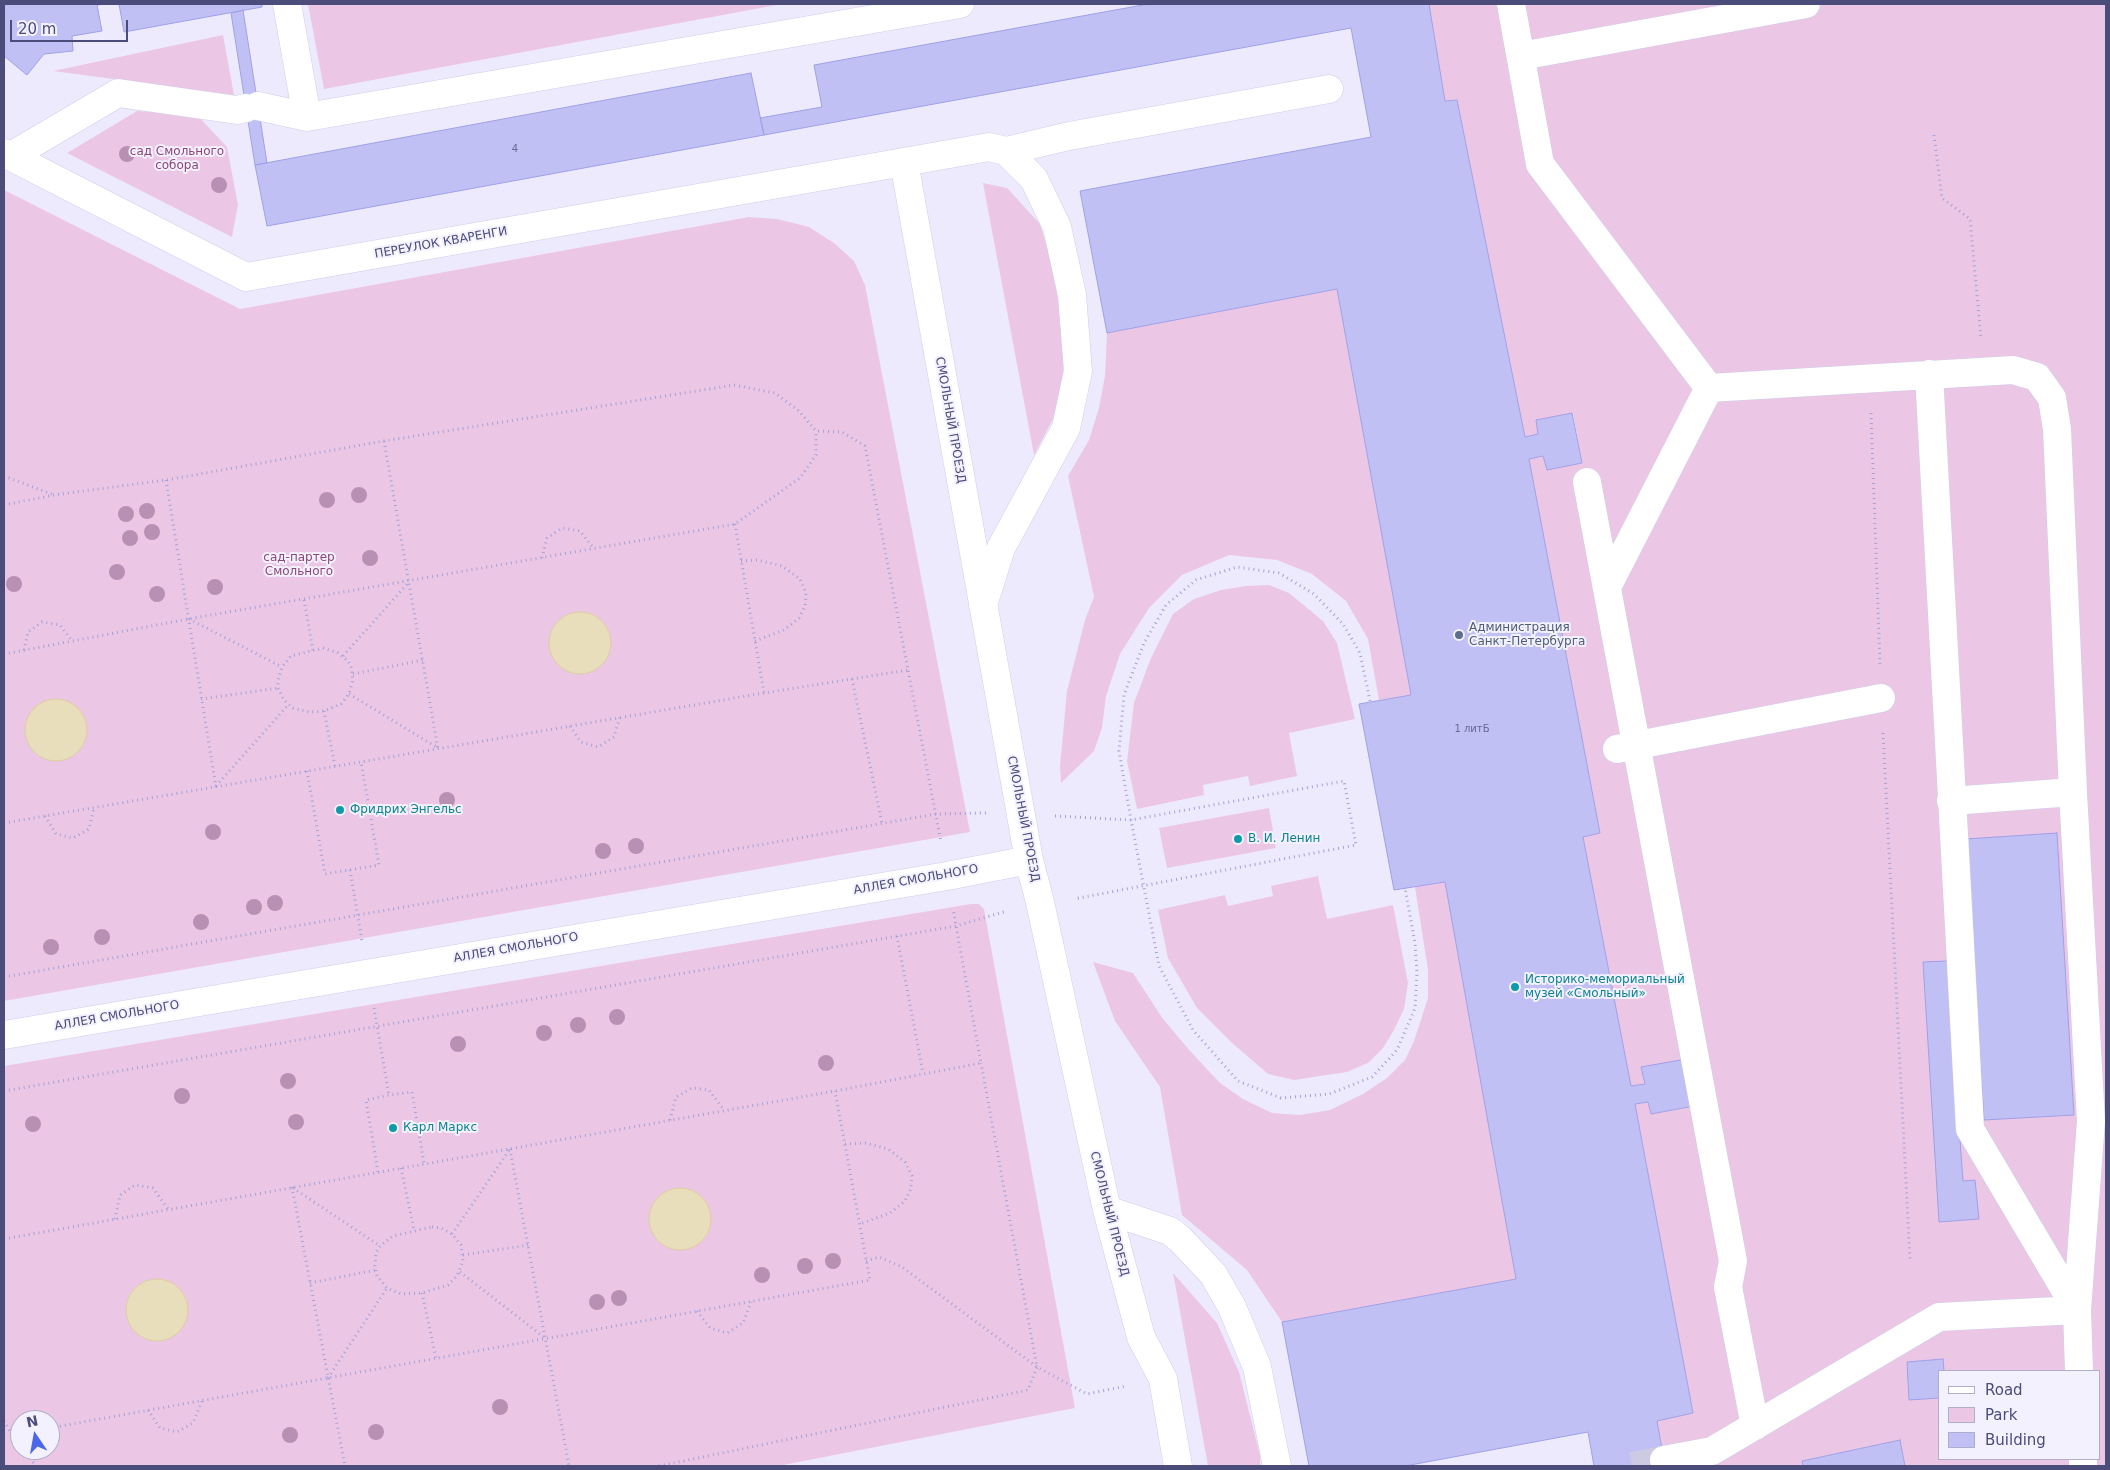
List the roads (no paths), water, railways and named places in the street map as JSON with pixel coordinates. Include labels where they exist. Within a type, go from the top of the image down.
[{"type":"street","points":[[287,4],[308,117]]},
{"type":"street","points":[[7,155],[118,93],[237,110],[252,107],[308,117],[960,4]]},
{"type":"street","points":[[1511,4],[1522,56],[1540,164],[1709,388]]},
{"type":"street","points":[[1522,56],[1806,4]]},
{"type":"street","name":"ПЕРЕУЛОК КВАРЕНГИ","points":[[7,155],[246,277],[988,148],[1006,151],[1069,136],[1329,89]]},
{"type":"street","points":[[983,605],[1001,548],[1066,428],[1078,372],[1072,295],[1058,227],[1034,179],[1006,151]]},
{"type":"street","name":"СМОЛЬНЫЙ ПРОЕЗД","points":[[904,162],[1029,860],[1040,902],[1106,1210],[1141,1337],[1163,1379],[1178,1466]]},
{"type":"street","points":[[1709,388],[2013,370],[2037,377],[2052,398],[2056,429],[2091,1121],[2077,1310],[2079,1370]]},
{"type":"street","points":[[1928,374],[1970,1129],[2077,1310]]},
{"type":"street","points":[[1607,587],[1709,388]]},
{"type":"street","points":[[1588,482],[1607,587],[1627,747],[1733,1261],[1728,1288],[1755,1426]]},
{"type":"street","points":[[1627,747],[1881,698]]},
{"type":"street","points":[[1951,801],[2073,792]]},
{"type":"street","name":"АЛЛЕЯ СМОЛЬНОГО","points":[[4,1035],[947,876],[1029,860]]},
{"type":"street","points":[[1106,1210],[1170,1231],[1213,1274],[1232,1307],[1258,1367],[1277,1466]]},
{"type":"street","points":[[1664,1460],[1712,1451],[1939,1317],[2077,1310]]},
{"type":"tunnel","points":[[1632,1466],[1664,1460]]},
{"type":"place","name":"Администрация Санкт-Петербурга","points":[[1459,635]]},
{"type":"place","name":"Фридрих Энгельс","points":[[340,810]]},
{"type":"place","name":"В. И. Ленин","points":[[1238,839]]},
{"type":"place","name":"Историко-мемориальный музей «Смольный»","points":[[1515,987]]},
{"type":"place","name":"Карл Маркс","points":[[393,1128]]},
{"type":"park label","name":"сад Смольного собора","points":[[177,159]]},
{"type":"park label","name":"сад-партер Смольного","points":[[299,565]]}]
